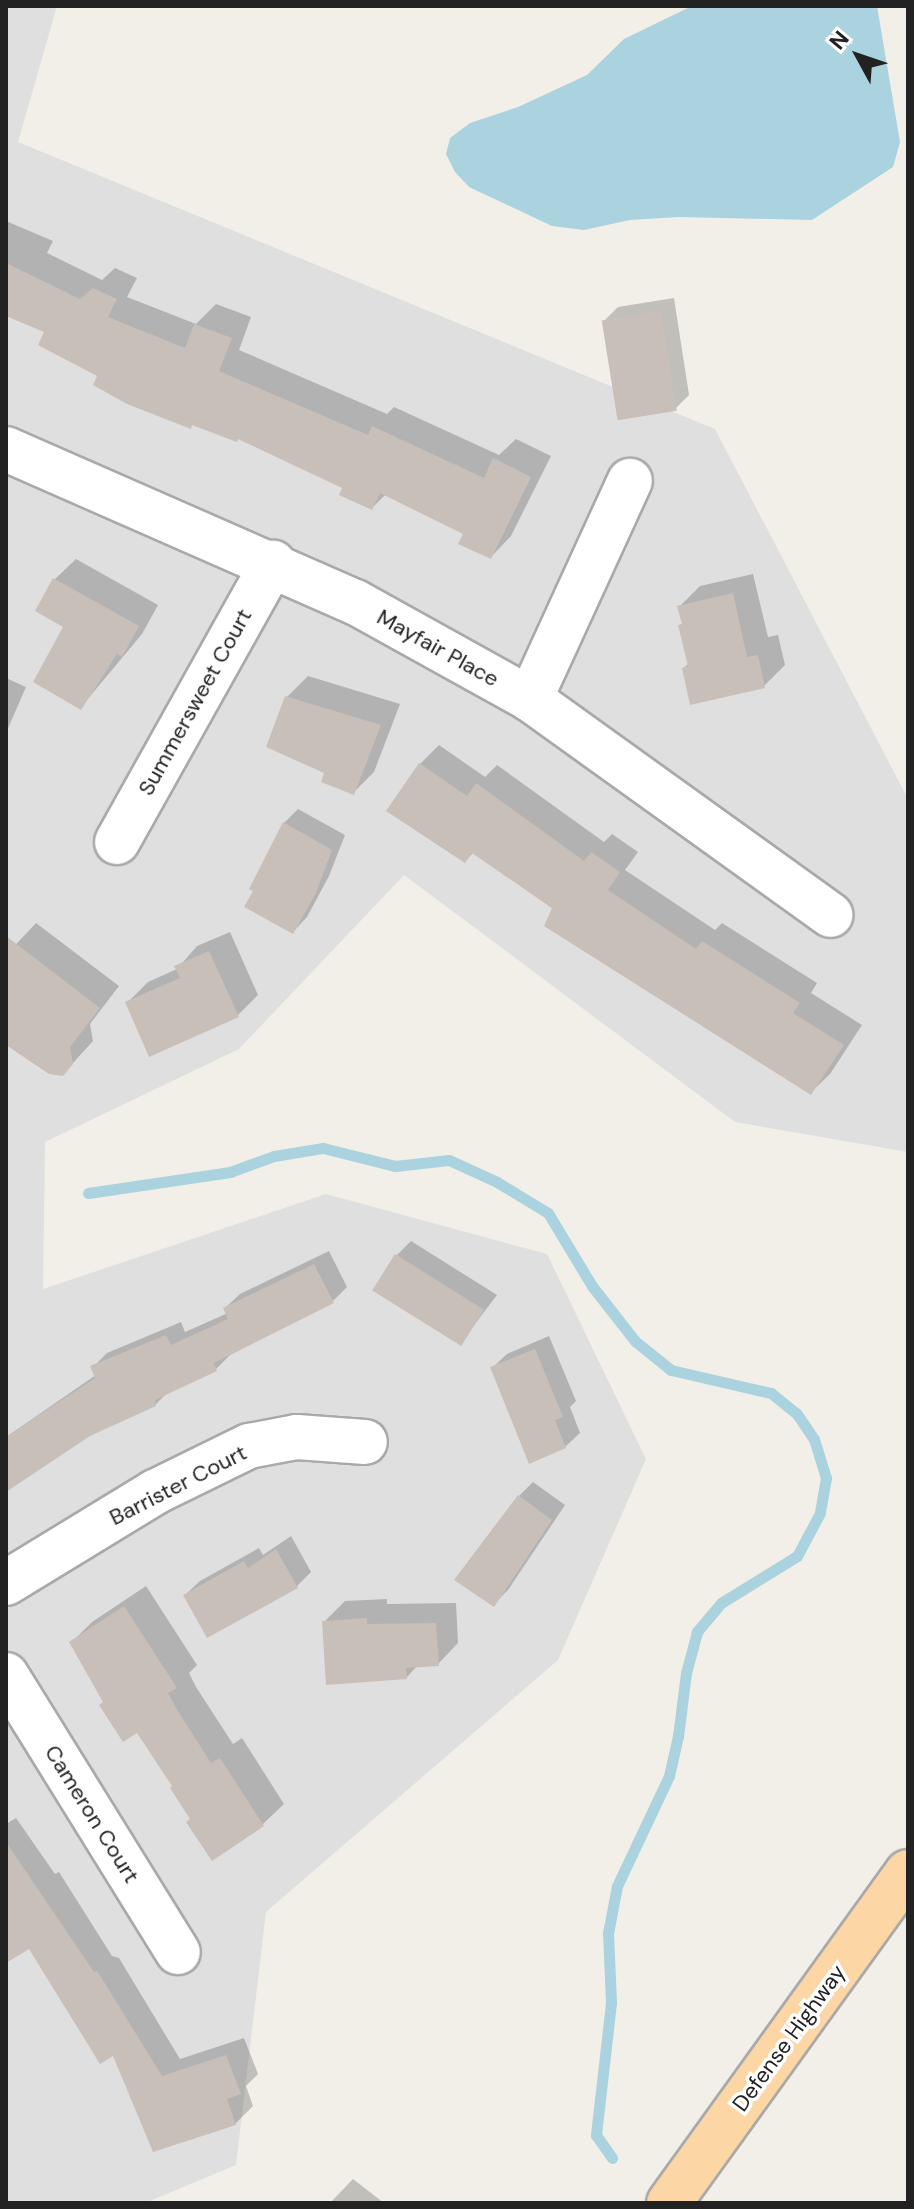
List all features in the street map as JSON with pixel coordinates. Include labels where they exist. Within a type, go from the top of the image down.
[{"type":"main road","name":"Defense Highway","points":[[669,2203],[908,1872]]},
{"type":"street","name":"Mayfair Place","points":[[6,449],[273,563],[355,602],[530,699],[831,915]]},
{"type":"street","points":[[530,699],[630,481]]},
{"type":"street","name":"Summersweet Court","points":[[117,842],[273,563]]},
{"type":"street","name":"Barrister Court","points":[[6,1583],[155,1492],[249,1446],[297,1437],[365,1442]]},
{"type":"street","name":"Cameron Court","points":[[6,1675],[178,1952]]},
{"type":"shaded area","points":[[6,6],[57,6],[18,142],[715,429],[908,799],[908,1152],[735,1122],[404,875],[239,1049],[45,1142],[43,1289],[326,1194],[547,1254],[646,1459],[558,1660],[266,1912],[236,2165],[145,2203],[6,2203]]},
{"type":"water","points":[[692,6],[877,6],[900,142],[893,167],[812,220],[679,217],[630,220],[584,230],[552,226],[469,187],[455,172],[446,154],[450,138],[470,123],[518,107],[587,75],[624,39]]},
{"type":"building","points":[[6,263],[80,299],[93,288],[117,299],[108,317],[185,348],[194,324],[232,338],[219,371],[368,435],[372,426],[484,478],[493,458],[531,477],[491,559],[458,544],[463,534],[380,493],[372,510],[339,495],[342,488],[238,439],[237,442],[192,425],[191,429],[127,404],[93,385],[97,376],[38,345],[44,332],[6,316]]},
{"type":"building","points":[[661,311],[677,411],[618,420],[602,320]]},
{"type":"building","points":[[53,578],[139,626],[122,657],[117,654],[81,710],[33,682],[63,627],[35,611]]},
{"type":"building","points":[[733,593],[747,657],[758,655],[765,688],[690,705],[682,668],[688,666],[678,625],[682,624],[677,606]]},
{"type":"building","points":[[285,696],[381,725],[354,795],[321,782],[324,773],[266,747]]},
{"type":"building","points":[[419,763],[467,796],[476,783],[584,861],[591,852],[620,872],[608,890],[696,949],[702,941],[800,1003],[793,1013],[844,1045],[811,1095],[544,926],[552,908],[472,853],[465,863],[386,811]]},
{"type":"building","points":[[283,822],[332,850],[316,893],[293,934],[244,907],[253,891],[249,889]]},
{"type":"building","points":[[6,936],[100,1008],[70,1047],[73,1064],[63,1076],[49,1074],[6,1045]]},
{"type":"building","points":[[209,951],[239,1017],[149,1057],[125,1002],[180,978],[174,966]]},
{"type":"building","points":[[395,1254],[484,1310],[461,1346],[372,1290]]},
{"type":"building","points":[[314,1264],[334,1303],[214,1363],[217,1371],[155,1400],[156,1406],[90,1436],[6,1492],[6,1437],[95,1378],[90,1366],[166,1335],[171,1345],[228,1319],[223,1308]]},
{"type":"building","points":[[535,1349],[563,1417],[555,1420],[566,1448],[529,1464],[490,1367]]},
{"type":"building","points":[[518,1495],[552,1520],[494,1607],[454,1580]]},
{"type":"building","points":[[276,1549],[298,1588],[207,1638],[183,1595],[244,1561],[248,1568]]},
{"type":"building","points":[[124,1606],[177,1688],[168,1693],[211,1763],[220,1758],[264,1826],[212,1861],[186,1822],[190,1819],[170,1788],[172,1786],[137,1733],[123,1742],[99,1705],[103,1702],[69,1642]]},
{"type":"building","points":[[367,1618],[367,1624],[436,1623],[439,1666],[406,1668],[407,1679],[326,1685],[322,1621]]},
{"type":"building","points":[[6,1842],[94,1972],[97,1971],[101,1977],[162,2076],[226,2055],[241,2094],[227,2099],[236,2125],[153,2152],[113,2056],[100,2064],[29,1949],[6,1963]]},
{"type":"waterway","points":[[88,1193],[230,1172],[274,1156],[323,1148],[395,1166],[449,1160],[497,1182],[548,1213],[592,1286],[635,1341],[671,1370],[771,1393],[797,1414],[814,1439],[826,1478],[820,1513],[797,1556],[721,1603],[697,1632],[686,1673],[669,1776],[617,1886],[608,1933],[611,2003],[596,2135],[612,2158]]}]
